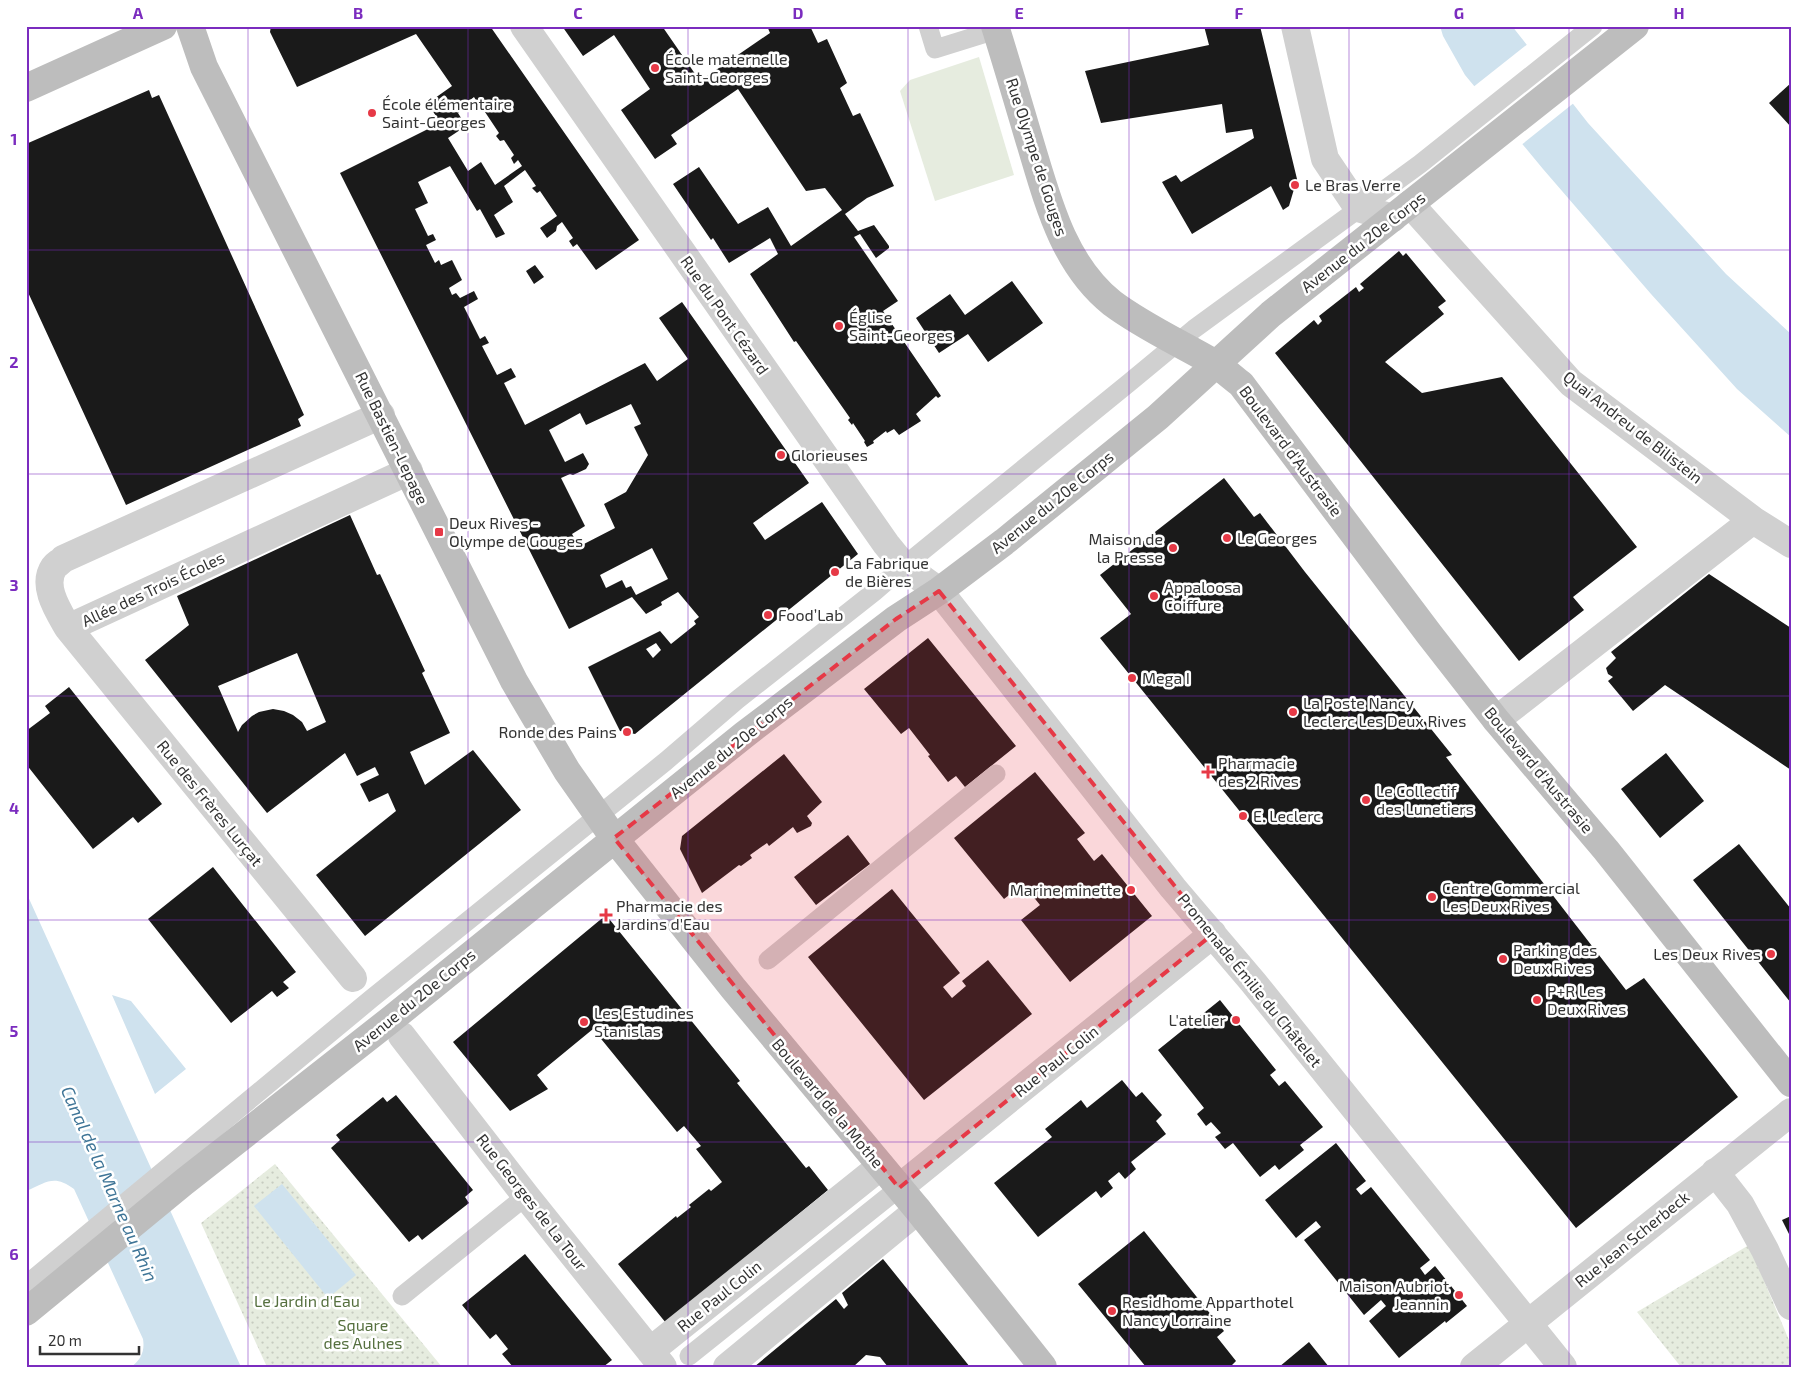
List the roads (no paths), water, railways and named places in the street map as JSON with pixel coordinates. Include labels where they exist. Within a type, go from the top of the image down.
[{"type":"street","points":[[26,88],[163,26]]},
{"type":"street","name":"Rue Bastien-Lepage","points":[[190,26],[204,67],[514,681],[567,771],[614,838]]},
{"type":"street","name":"Rue du Pont Cézard","points":[[524,26],[855,500],[904,566],[939,591]]},
{"type":"street","points":[[1295,26],[1325,159],[1358,208],[1402,211]]},
{"type":"street","name":"Avenue du 20e Corps","points":[[26,1312],[61,1269],[179,1172],[389,1021],[744,735],[896,619],[939,591],[1004,542],[1158,417],[1271,314],[1402,211],[1428,174],[1635,26]]},
{"type":"street","name":"Rue Olympe de Gouges","points":[[996,28],[1044,188],[1061,235],[1080,269],[1108,298],[1147,326],[1215,364]]},
{"type":"street","name":"Quai Andreu de Bilistein","points":[[1402,211],[1571,384],[1753,520],[1791,544]]},
{"type":"street","name":"Boulevard d'Austrasie","points":[[1215,364],[1241,384],[1496,720],[1606,850],[1791,1083]]},
{"type":"street","name":"Allée des Trois Écoles","points":[[381,415],[64,559],[54,568],[50,576],[53,600],[68,628],[409,471]]},
{"type":"street","points":[[1496,720],[1753,520]]},
{"type":"street","name":"Promenade Émilie du Châtelet","points":[[939,591],[1173,888],[1213,934],[1563,1367]]},
{"type":"street","name":"Rue des Frères Lurçat","points":[[68,628],[353,978]]},
{"type":"street","name":"Boulevard de la Mothe","points":[[614,838],[733,988],[918,1210],[1043,1367]]},
{"type":"street","name":"Rue Paul Colin","points":[[899,1188],[1213,934]]},
{"type":"street","name":"Rue Georges de La Tour","points":[[402,1036],[526,1196],[657,1359]]},
{"type":"street","name":"Rue Jean Scherbeck","points":[[1474,1367],[1791,1112]]},
{"type":"street","name":"Rue Paul Colin","points":[[657,1359],[881,1166]]},
{"type":"street","points":[[1715,1172],[1740,1204],[1765,1250],[1791,1306]]},
{"type":"street","points":[[726,1367],[918,1210]]},
{"type":"lane","points":[[928,26],[935,49],[996,28]]},
{"type":"lane","points":[[179,1172],[371,999],[666,761],[737,700],[874,592],[1176,343],[1358,208],[1428,174],[1593,26]]},
{"type":"lane","points":[[768,960],[996,774]]},
{"type":"lane","points":[[689,1356],[899,1188]]},
{"type":"lane","points":[[402,1296],[526,1196]]},
{"type":"lane","points":[[26,1285],[61,1269]]},
{"type":"water","points":[[1440,26],[1512,26],[1588,123],[1726,274],[1791,334],[1791,437],[1737,389],[1651,294],[1543,169],[1465,75],[1443,36]]},
{"type":"water","name":"Canal de la Marne au Rhin","points":[[26,892],[241,1367],[131,1367],[142,1355],[143,1339],[74,1189],[61,1182],[50,1181],[26,1191]]},
{"type":"water","points":[[112,995],[131,1001],[186,1069],[155,1094]]},
{"type":"water","points":[[282,1184],[356,1275],[328,1298],[254,1206]]},
{"type":"place","name":"École maternelle Saint-Georges","points":[[655,68]]},
{"type":"place","name":"École élémentaire Saint-Georges","points":[[372,113]]},
{"type":"place","name":"Le Bras Verre","points":[[1295,185]]},
{"type":"place","name":"Église Saint-Georges","points":[[839,326]]},
{"type":"place","name":"Glorieuses","points":[[781,455]]},
{"type":"place","name":"Deux Rives - Olympe de Gouges","points":[[439,532]]},
{"type":"place","name":"Le Georges","points":[[1227,538]]},
{"type":"place","name":"Maison de la Presse","points":[[1173,548]]},
{"type":"place","name":"La Fabrique de Bières","points":[[835,572]]},
{"type":"place","name":"Appaloosa Coiffure","points":[[1154,596]]},
{"type":"place","name":"Food’Lab","points":[[768,615]]},
{"type":"place","name":"Mega I","points":[[1132,678]]},
{"type":"place","name":"La Poste Nancy Leclerc Les Deux Rives","points":[[1293,712]]},
{"type":"place","name":"Ronde des Pains","points":[[627,732]]},
{"type":"place","name":"Pharmacie des 2 Rives","points":[[1208,772]]},
{"type":"place","name":"Le Collectif des Lunetiers","points":[[1366,800]]},
{"type":"place","name":"E. Leclerc","points":[[1243,816]]},
{"type":"place","name":"Marine minette","points":[[1131,890]]},
{"type":"place","name":"Centre Commercial Les Deux Rives","points":[[1432,897]]},
{"type":"place","name":"Pharmacie des Jardins d'Eau","points":[[606,915]]},
{"type":"place","name":"Les Deux Rives","points":[[1771,954]]},
{"type":"place","name":"Parking des Deux Rives","points":[[1503,959]]},
{"type":"place","name":"P+R Les Deux Rives","points":[[1537,1000]]},
{"type":"place","name":"L'atelier","points":[[1236,1020]]},
{"type":"place","name":"Les Estudines Stanislas","points":[[584,1022]]},
{"type":"place","name":"Maison Aubriot Jeannin","points":[[1459,1295]]},
{"type":"place","name":"Residhome Apparthotel Nancy Lorraine","points":[[1112,1311]]},
{"type":"park label","name":"Le Jardin d'Eau","points":[[307,1301]]},
{"type":"park label","name":"Square des Aulnes","points":[[363,1334]]}]
